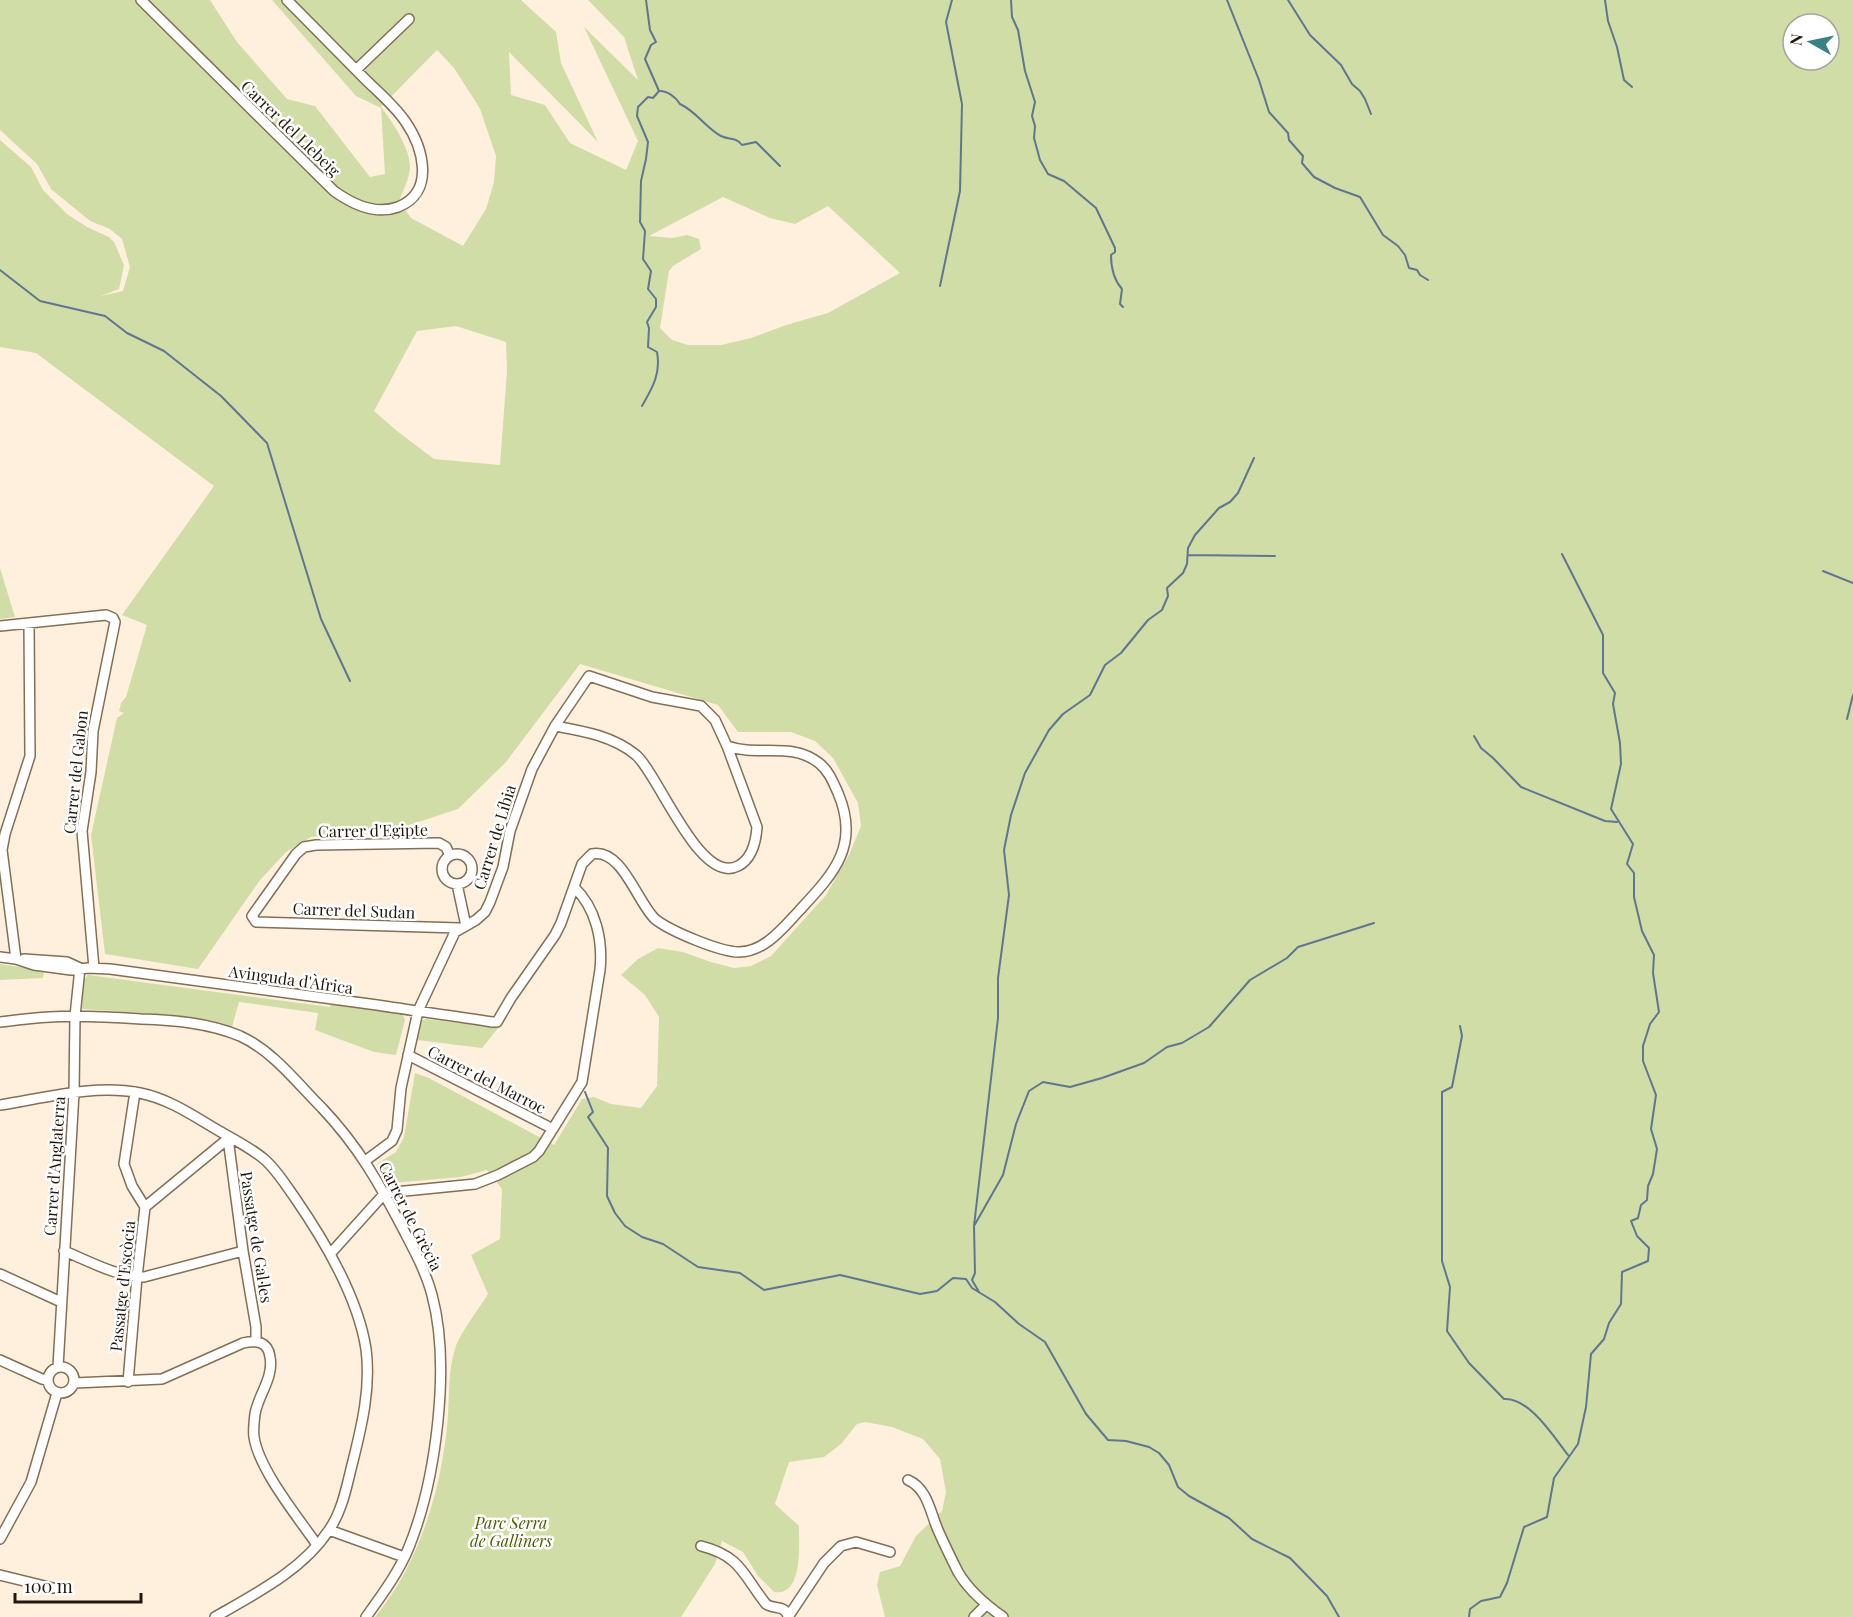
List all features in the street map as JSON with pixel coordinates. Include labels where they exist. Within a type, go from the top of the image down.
[{"type":"street","name":"Carrer del Llebeig","points":[[141,0],[328,186],[342,197],[376,210],[390,209],[411,199],[418,189],[423,174],[421,153],[404,119],[287,0]]},
{"type":"street","points":[[356,70],[409,19]]},
{"type":"street","name":"Carrer del Gabon","points":[[29,623],[106,615],[113,618],[115,630],[93,731],[91,772],[82,831],[94,968]]},
{"type":"street","points":[[0,626],[29,623],[30,756],[2,850],[16,959]]},
{"type":"street","name":"Carrer de Líbia","points":[[365,1161],[392,1141],[397,1130],[401,1088],[418,1011],[455,932],[484,912],[490,902],[503,867],[510,831],[532,769],[555,726],[589,676],[652,697],[701,706],[715,720],[727,746]]},
{"type":"street","points":[[555,726],[594,734],[618,744],[636,756],[649,770],[700,853],[717,866],[730,869],[743,863],[749,856],[757,827],[727,746]]},
{"type":"street","points":[[330,1254],[385,1193],[458,1186],[486,1180],[533,1157],[553,1129],[582,1082],[602,952],[598,931],[589,907],[574,887],[585,859],[592,854],[608,855],[616,862],[655,918],[672,929],[731,952],[754,949],[777,934],[826,881],[834,870],[846,838],[846,816],[831,777],[817,761],[807,755],[790,750],[750,751],[727,746]]},
{"type":"street","name":"Carrer d'Egipte","points":[[252,916],[286,866],[304,848],[316,845],[439,843],[446,847],[450,856]]},
{"type":"street","points":[[461,855],[470,862],[471,874],[463,882],[457,884],[447,880],[443,864],[450,856],[461,855]]},
{"type":"street","points":[[457,884],[463,927]]},
{"type":"street","name":"Avinguda d'Àfrica","points":[[0,957],[67,962],[80,968],[497,1022],[555,935],[574,887]]},
{"type":"street","name":"Carrer del Sudan","points":[[252,916],[256,922],[463,927]]},
{"type":"street","name":"Carrer d'Anglaterra","points":[[58,1367],[74,1093],[75,1016],[80,968]]},
{"type":"street","name":"Carrer de Grècia","points":[[0,1022],[75,1016],[162,1020],[202,1026],[238,1036],[264,1052],[284,1069],[343,1130],[385,1193],[429,1285],[435,1305],[440,1384],[436,1434],[414,1531],[404,1557],[366,1617]]},
{"type":"street","name":"Carrer del Marroc","points":[[408,1055],[553,1129]]},
{"type":"street","points":[[0,1105],[74,1093],[119,1090],[156,1097],[177,1106],[264,1159],[280,1177],[330,1254],[354,1306],[366,1348],[365,1407],[362,1428],[341,1504],[329,1530],[308,1555],[270,1584],[214,1617]]},
{"type":"street","name":"Passatge d'Escòcia","points":[[128,1382],[145,1207],[132,1186],[124,1164],[135,1092]]},
{"type":"street","points":[[145,1207],[230,1137]]},
{"type":"street","name":"Passatge de Gal·les","points":[[230,1137],[229,1146],[256,1327],[256,1341]]},
{"type":"street","points":[[64,1251],[126,1275],[137,1277],[243,1251]]},
{"type":"street","points":[[0,1274],[61,1302]]},
{"type":"street","points":[[75,1383],[162,1379],[233,1347],[256,1341],[262,1343],[267,1348],[271,1361],[269,1378],[256,1410],[253,1428],[256,1445],[268,1472],[316,1545]]},
{"type":"street","points":[[0,1360],[48,1380]]},
{"type":"street","points":[[58,1367],[68,1369],[75,1377],[75,1383],[66,1393],[57,1393],[50,1388],[48,1380],[51,1372],[58,1367]]},
{"type":"street","points":[[0,1539],[31,1482],[57,1393]]},
{"type":"street","points":[[908,1480],[916,1484],[929,1505],[937,1529],[959,1573],[986,1605],[1004,1617]]},
{"type":"street","points":[[329,1530],[404,1557]]},
{"type":"street","points":[[788,1616],[824,1563],[841,1546],[856,1542],[890,1552]]},
{"type":"street","points":[[701,1546],[733,1559],[766,1604],[786,1610],[788,1616]]},
{"type":"street","points":[[0,1575],[53,1588]]},
{"type":"street","points":[[974,1617],[986,1605]]},
{"type":"green space","name":"Parc Serra de Galliners","points":[[0,0],[210,0],[237,42],[287,99],[315,106],[370,177],[385,174],[381,108],[356,96],[272,0],[521,0],[556,32],[561,63],[598,142],[509,52],[511,95],[545,105],[570,143],[626,170],[638,141],[584,27],[638,80],[624,37],[588,0],[1853,0],[1853,1617],[885,1617],[877,1585],[880,1572],[900,1566],[916,1536],[942,1511],[946,1492],[940,1459],[923,1439],[892,1427],[865,1422],[857,1424],[841,1444],[824,1457],[789,1462],[775,1504],[799,1526],[799,1552],[794,1580],[783,1592],[774,1592],[758,1576],[743,1552],[722,1541],[715,1564],[681,1617],[375,1617],[403,1575],[424,1528],[444,1452],[451,1368],[455,1349],[488,1294],[471,1255],[500,1239],[502,1189],[487,1170],[461,1177],[392,1183],[378,1163],[396,1152],[404,1137],[415,1073],[429,1078],[554,1145],[582,1099],[594,1097],[611,1104],[641,1108],[657,1086],[659,1017],[645,995],[621,975],[638,959],[658,948],[683,952],[734,968],[751,966],[771,956],[826,895],[849,855],[861,826],[858,803],[833,758],[815,741],[791,732],[738,732],[718,705],[580,664],[506,762],[458,809],[400,828],[311,837],[286,852],[260,880],[198,969],[105,954],[91,835],[117,718],[124,713],[119,711],[121,703],[126,697],[147,625],[122,615],[214,486],[36,353],[0,347],[0,140],[31,167],[43,190],[67,214],[114,242],[124,265],[119,289],[101,296],[123,291],[130,267],[122,239],[110,229],[90,221],[51,189],[37,164],[0,130]],"holes":[[[437,50],[454,68],[480,109],[496,156],[494,182],[486,209],[463,246],[411,218],[399,201],[410,168],[409,160],[400,136],[381,107]],[[723,197],[770,218],[795,224],[828,206],[900,273],[828,313],[751,338],[721,345],[688,345],[672,340],[660,328],[669,271],[673,266],[701,249],[699,239],[688,235],[672,238],[649,236]],[[456,326],[506,342],[507,371],[500,465],[434,459],[374,411],[417,331]]]},
{"type":"green space","points":[[0,568],[15,617],[0,619]]},
{"type":"green space","points":[[0,964],[44,971],[43,978],[0,980]]},
{"type":"green space","points":[[88,975],[330,1007],[331,1003],[402,1013],[405,1020],[396,1055],[374,1052],[315,1030],[318,1013],[239,1002],[232,1027],[187,1016],[82,1009],[83,981]]},
{"type":"green space","points":[[422,1020],[498,1028],[482,1048],[417,1040]]},
{"type":"waterway","points":[[642,406],[653,386],[658,367],[657,352],[648,347],[647,322],[656,307],[656,299],[648,289],[651,271],[643,259],[645,231],[640,222],[641,181],[648,142],[637,116],[638,107],[648,97],[653,98],[659,91],[645,59],[651,45],[656,42],[650,30],[646,0]]},
{"type":"waterway","points":[[940,286],[960,191],[962,104],[946,22],[952,0]]},
{"type":"waterway","points":[[1011,0],[1012,17],[1018,30],[1025,71],[1035,102],[1032,116],[1035,126],[1034,138],[1040,160],[1048,174],[1064,181],[1096,208],[1115,248],[1115,252],[1111,255],[1112,265],[1115,278],[1122,289],[1120,304],[1123,307]]},
{"type":"waterway","points":[[1227,0],[1259,80],[1269,112],[1288,133],[1289,140],[1303,156],[1302,163],[1314,177],[1360,197],[1383,235],[1398,246],[1405,255],[1409,268],[1417,270],[1428,280]]},
{"type":"waterway","points":[[1288,0],[1310,35],[1341,65],[1352,84],[1360,91],[1371,114]]},
{"type":"waterway","points":[[1605,0],[1608,21],[1617,47],[1624,80],[1632,87]]},
{"type":"waterway","points":[[660,91],[674,97],[721,136],[740,142],[742,145],[756,142],[780,166]]},
{"type":"waterway","points":[[0,270],[40,301],[105,316],[127,333],[164,351],[221,396],[267,443],[321,619],[350,681]]},
{"type":"waterway","points":[[974,1226],[998,1018],[998,978],[1009,895],[1004,850],[1011,815],[1025,773],[1049,730],[1063,714],[1090,695],[1105,665],[1121,653],[1148,620],[1162,610],[1168,596],[1167,588],[1183,573],[1187,564],[1188,548],[1195,535],[1219,508],[1230,502],[1238,493],[1254,458]]},
{"type":"waterway","points":[[1469,1617],[1470,1609],[1481,1601],[1500,1597],[1507,1583],[1524,1527],[1547,1517],[1554,1478],[1578,1444],[1586,1407],[1591,1354],[1604,1339],[1609,1323],[1621,1304],[1622,1272],[1648,1261],[1649,1248],[1637,1236],[1631,1221],[1638,1218],[1641,1205],[1647,1200],[1657,1149],[1651,1129],[1656,1095],[1643,1061],[1643,1046],[1650,1024],[1659,1012],[1653,973],[1654,955],[1642,931],[1634,897],[1634,873],[1627,864],[1633,844],[1611,809],[1621,764],[1613,704],[1615,693],[1603,673],[1603,635],[1562,554]]},
{"type":"waterway","points":[[1188,555],[1275,556]]},
{"type":"waterway","points":[[1823,571],[1853,583]]},
{"type":"waterway","points":[[1847,719],[1853,695]]},
{"type":"waterway","points":[[1474,736],[1481,748],[1521,787],[1605,821],[1617,822]]},
{"type":"waterway","points":[[979,1292],[972,1280],[975,1273],[974,1226],[1003,1175],[1016,1124],[1029,1091],[1043,1082],[1070,1087],[1144,1063],[1167,1047],[1182,1043],[1209,1027],[1250,980],[1287,958],[1298,947],[1374,923]]},
{"type":"waterway","points":[[1460,1026],[1462,1036],[1452,1087],[1442,1092],[1442,1261],[1450,1287],[1447,1331],[1469,1363],[1504,1399],[1523,1404],[1532,1411],[1568,1455]]},
{"type":"waterway","points":[[585,1092],[593,1112],[588,1117],[608,1148],[607,1196],[615,1213],[625,1226],[642,1237],[663,1244],[698,1267],[740,1273],[764,1290],[840,1275],[920,1294],[937,1291],[953,1278],[966,1279],[972,1288],[995,1302],[1019,1324],[1045,1342],[1086,1414],[1108,1440],[1126,1441],[1149,1447],[1159,1453],[1169,1465],[1178,1487],[1189,1496],[1229,1518],[1252,1539],[1290,1558],[1327,1596],[1339,1617]]}]
